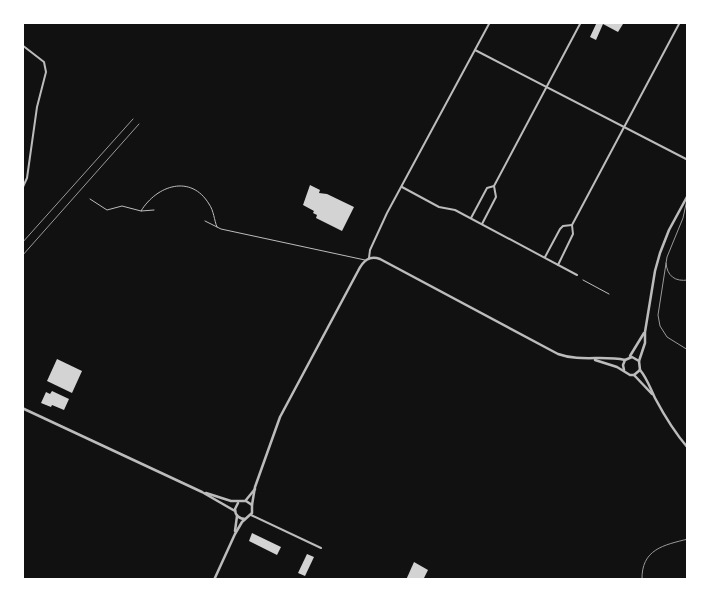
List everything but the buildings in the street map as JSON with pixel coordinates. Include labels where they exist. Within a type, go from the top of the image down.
[{"type":"street","points":[[369,258],[370,250],[402,187],[490,22]]},
{"type":"street","points":[[482,224],[496,197],[494,186],[581,22]]},
{"type":"street","points":[[558,265],[573,234],[572,225],[680,22]]},
{"type":"street","points":[[22,45],[42,61],[46,70],[37,107],[27,178],[22,189]]},
{"type":"street","points":[[475,50],[688,160]]},
{"type":"street","points":[[141,210],[157,193],[170,186],[181,186],[194,190],[205,198],[212,210],[217,227]]},
{"type":"street","points":[[471,218],[487,188],[494,186]]},
{"type":"street","points":[[402,187],[439,207],[454,209],[577,275]]},
{"type":"street","points":[[688,195],[669,230],[654,271],[644,332],[645,344],[639,361],[640,370],[648,380],[655,397],[673,428],[688,448]]},
{"type":"street","points":[[90,199],[106,210],[122,206],[141,210],[154,210]]},
{"type":"street","points":[[205,222],[217,227],[365,260]]},
{"type":"street","points":[[545,258],[560,229],[563,226],[572,225]]},
{"type":"street","points":[[252,515],[255,487],[280,417],[358,270],[365,260],[369,258],[380,259],[554,353],[567,357],[625,360],[630,357],[644,332]]},
{"type":"street","points":[[582,280],[609,294]]},
{"type":"street","points":[[630,357],[639,361]]},
{"type":"street","points":[[591,359],[613,365],[628,374],[634,375],[655,397]]},
{"type":"street","points":[[624,370],[625,360]]},
{"type":"street","points":[[634,375],[640,370]]},
{"type":"street","points":[[22,408],[202,492],[235,511]]},
{"type":"street","points":[[246,501],[255,487]]},
{"type":"street","points":[[202,492],[229,501],[246,501],[252,505]]},
{"type":"street","points":[[234,534],[237,516],[235,507],[240,502]]},
{"type":"street","points":[[214,580],[234,534],[245,519],[252,515]]},
{"type":"street","points":[[252,515],[321,548]]},
{"type":"street","points":[[237,516],[245,519]]},
{"type":"tram line","points":[[688,195],[683,218],[667,257],[658,315],[660,326],[667,337],[688,350]]},
{"type":"tram line","points":[[666,263],[672,277],[679,280],[688,280]]},
{"type":"tram line","points":[[642,580],[645,561],[650,555],[663,546],[688,539]]},
{"type":"railway","points":[[22,243],[133,119]]},
{"type":"railway","points":[[22,256],[139,124]]}]
